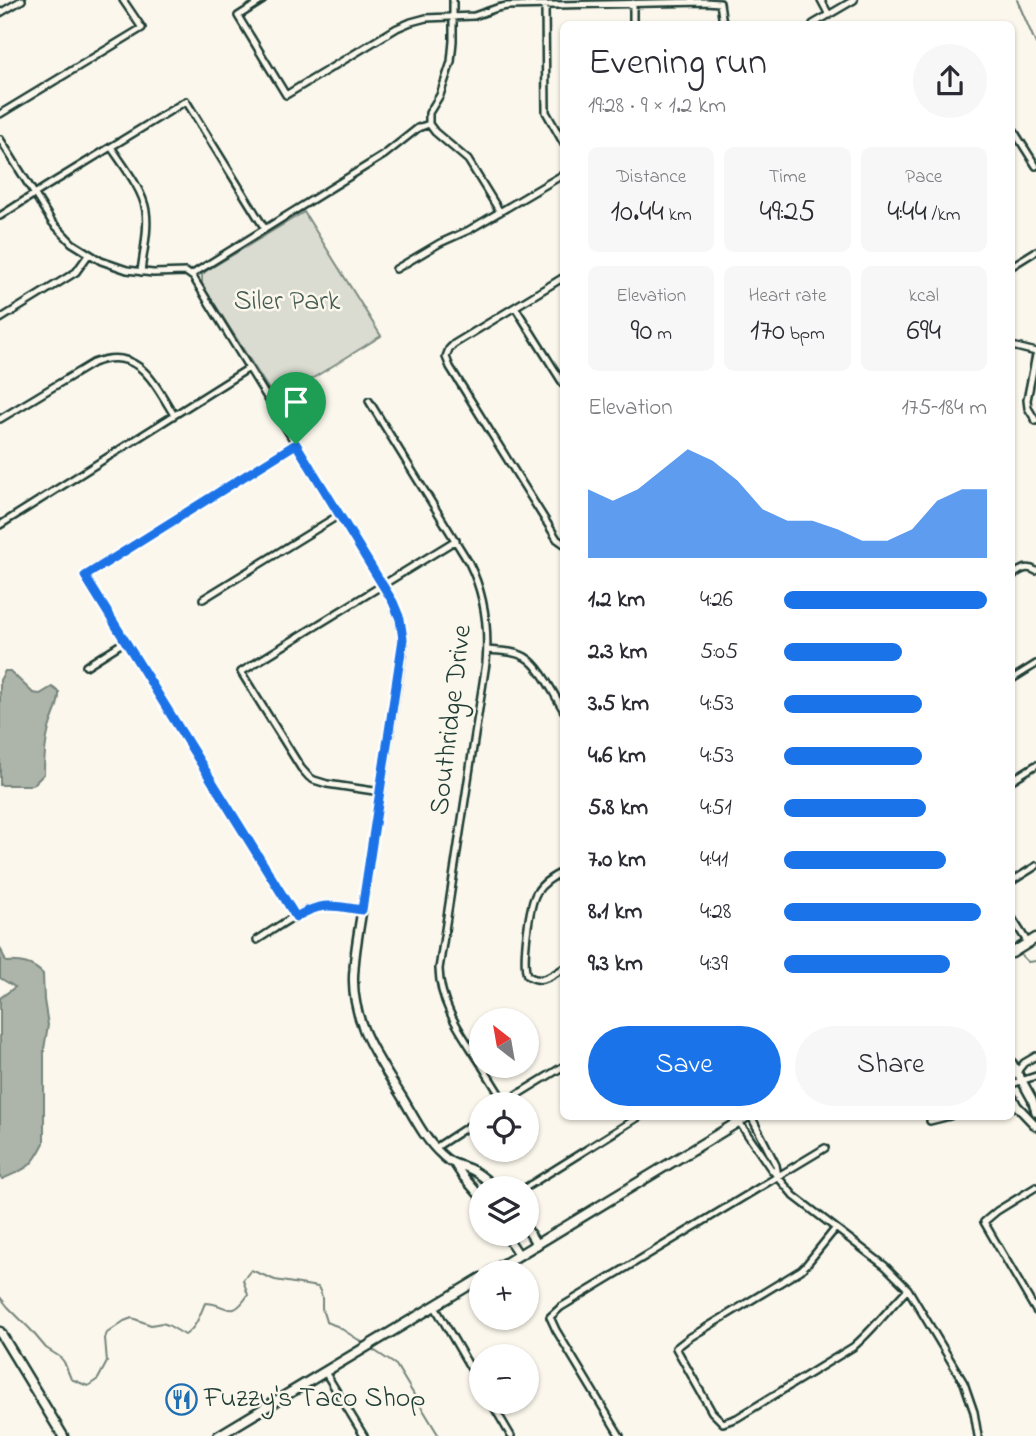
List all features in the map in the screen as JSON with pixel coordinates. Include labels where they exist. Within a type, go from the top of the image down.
[{"type":"main road","points":[[1015,951],[1036,938]]},
{"type":"main road","points":[[539,1244],[743,1120]]},
{"type":"main road","points":[[511,1260],[535,1246]]},
{"type":"main road","points":[[218,1436],[469,1286]]},
{"type":"main road","points":[[0,1332],[63,1436]]},
{"type":"street","points":[[0,13],[22,0]]},
{"type":"street","points":[[0,114],[142,29],[123,0]]},
{"type":"street","points":[[264,0],[238,16],[286,95],[404,24],[426,18],[474,16],[501,7],[633,3],[720,4],[723,21]]},
{"type":"street","points":[[453,0],[451,62],[440,95],[429,113],[429,124],[432,130],[470,163],[500,212]]},
{"type":"street","points":[[821,0],[829,15]]},
{"type":"street","points":[[818,21],[854,0]]},
{"type":"street","points":[[633,3],[633,21]]},
{"type":"street","points":[[545,5],[546,112],[560,137]]},
{"type":"street","points":[[0,216],[186,101],[265,229]]},
{"type":"street","points":[[191,275],[391,151],[418,128],[429,124]]},
{"type":"street","points":[[1015,133],[1036,166]]},
{"type":"street","points":[[0,139],[34,194],[59,230],[72,243],[110,264],[141,272],[186,272],[191,275],[397,611],[403,639],[362,910],[353,978],[355,998],[361,1025],[373,1051],[435,1148],[456,1166],[469,1183]]},
{"type":"street","points":[[111,147],[146,207],[141,272]]},
{"type":"street","points":[[396,269],[440,243],[461,235],[560,176]]},
{"type":"street","points":[[1015,264],[1036,251]]},
{"type":"street","points":[[0,319],[74,274],[89,254]]},
{"type":"street","points":[[560,279],[454,344],[446,357],[560,541]]},
{"type":"street","points":[[515,307],[560,379]]},
{"type":"street","points":[[1015,347],[1036,354],[1027,400],[1036,421]]},
{"type":"street","points":[[0,419],[93,363],[115,358],[132,362],[145,370],[174,415]]},
{"type":"street","points":[[0,525],[249,368]]},
{"type":"street","name":"Southridge Drive","points":[[369,401],[469,563],[480,590],[487,624],[488,650],[439,969],[440,986],[449,1012],[469,1044]]},
{"type":"street","points":[[296,444],[85,576],[296,917]]},
{"type":"street","points":[[203,599],[339,515]]},
{"type":"street","points":[[381,792],[327,784],[309,777],[241,672],[456,540]]},
{"type":"street","points":[[1015,574],[1024,568],[1034,569]]},
{"type":"street","points":[[86,666],[124,642]]},
{"type":"street","points":[[488,650],[514,653],[529,660],[560,705]]},
{"type":"street","points":[[1015,677],[1036,664]]},
{"type":"street","points":[[1015,778],[1036,765]]},
{"type":"street","points":[[1015,879],[1036,866]]},
{"type":"street","points":[[560,873],[543,884],[533,902],[525,970],[529,978],[536,980],[546,979],[560,970]]},
{"type":"street","points":[[257,940],[309,909],[327,905],[362,910]]},
{"type":"street","points":[[1015,925],[1024,946]]},
{"type":"street","points":[[1015,1074],[1024,1063],[1036,1056]]},
{"type":"street","points":[[522,1092],[560,1068]]},
{"type":"street","points":[[1015,1076],[1023,1081],[1036,1112]]},
{"type":"street","points":[[1015,1083],[1036,1076]]},
{"type":"street","points":[[1015,1102],[1036,1126]]},
{"type":"street","points":[[539,1179],[634,1120]]},
{"type":"street","points":[[752,1120],[776,1165],[778,1177]]},
{"type":"street","points":[[930,1121],[934,1120]]},
{"type":"street","points":[[739,1122],[771,1169],[794,1196],[885,1266],[908,1289],[964,1383],[974,1412],[978,1436]]},
{"type":"street","points":[[435,1148],[469,1126]]},
{"type":"street","points":[[620,1436],[550,1317],[561,1307],[825,1148]]},
{"type":"street","points":[[456,1166],[468,1168],[479,1176]]},
{"type":"street","points":[[1036,1187],[984,1222],[1036,1311]]},
{"type":"street","points":[[835,1228],[800,1270],[676,1348],[712,1412],[723,1423],[737,1418],[853,1347],[908,1289]]},
{"type":"street","points":[[513,1246],[519,1255]]},
{"type":"street","points":[[435,1307],[469,1365]]},
{"type":"street","points":[[325,1373],[364,1436]]},
{"type":"street","points":[[498,1414],[511,1436]]},
{"type":"green space","name":"Siler Park","points":[[304,212],[381,336],[276,401],[202,284],[202,275]]},
{"type":"shaded area","points":[[5,671],[10,671],[33,693],[40,694],[52,687],[59,692],[47,740],[44,774],[33,785],[0,785],[0,680]]},
{"type":"shaded area","points":[[0,947],[6,962],[26,964],[43,974],[48,1025],[44,1049],[44,1143],[28,1167],[2,1179],[0,998],[15,987],[0,978]]},
{"type":"waterway","points":[[1017,0],[1036,44]]},
{"type":"waterway","points":[[1018,952],[1028,962],[1036,961]]},
{"type":"waterway","points":[[0,1297],[46,1348],[60,1357],[71,1379],[88,1386],[98,1379],[107,1362],[107,1333],[132,1318],[151,1325],[162,1323],[185,1335],[195,1325],[205,1303],[228,1309],[237,1308],[248,1295],[243,1280],[251,1270],[275,1280],[318,1287],[326,1322],[365,1344]]},
{"type":"waterway","points":[[369,1347],[396,1365],[439,1436]]},
{"type":"place","name":"Fuzzy's Taco Shop","points":[[181,1399]]},
{"type":"route","points":[[296,444],[393,602],[400,619],[403,639],[362,910],[327,905],[309,909],[296,917],[85,576],[296,444]]}]
